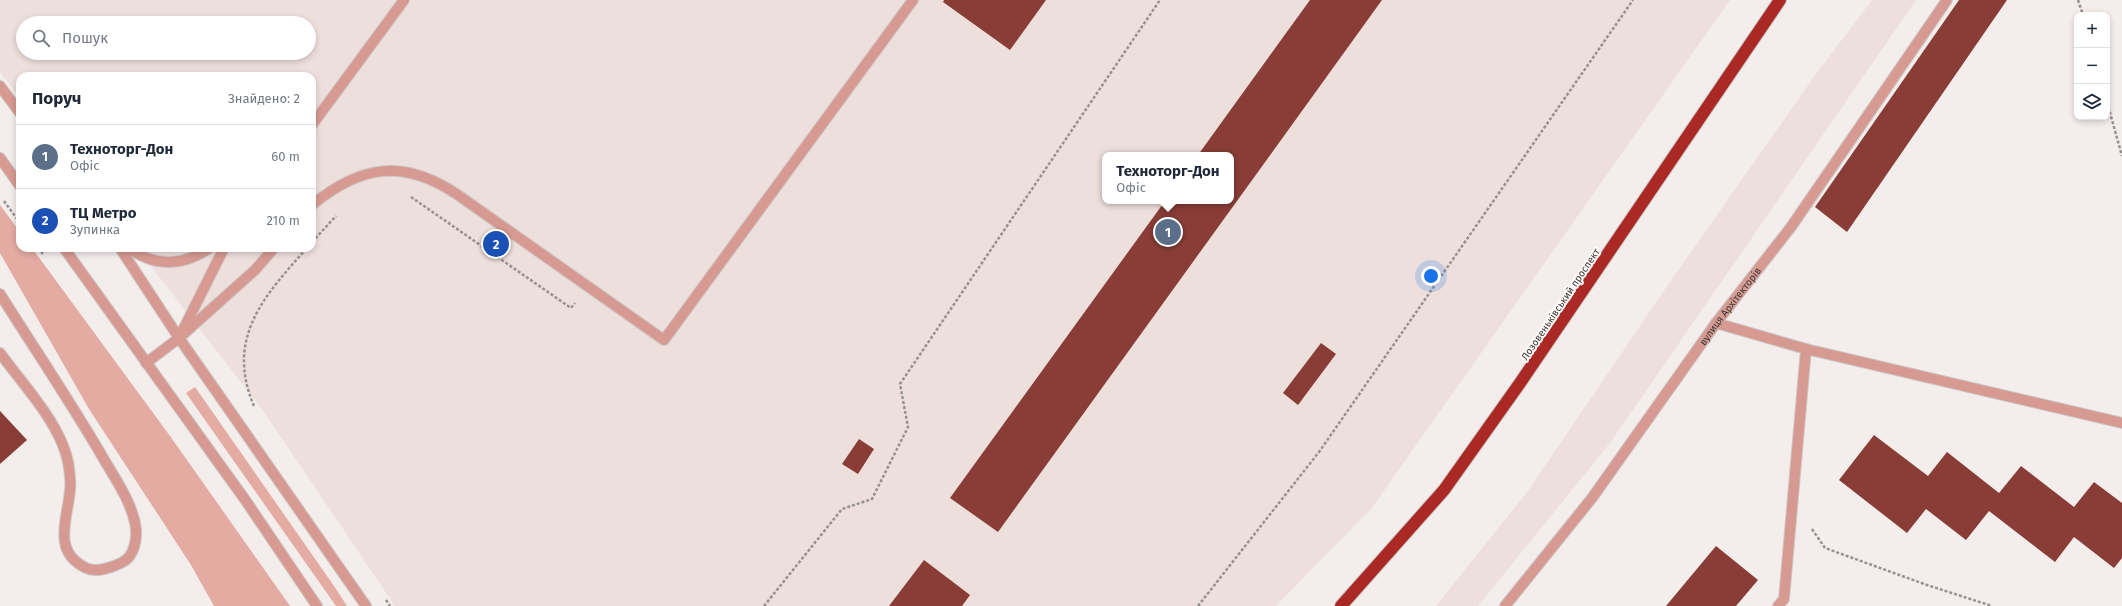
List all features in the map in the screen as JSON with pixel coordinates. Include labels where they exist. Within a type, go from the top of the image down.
[{"type":"highway","name":"Лозовеньківський проспект","points":[[1341,606],[1448,484],[1520,383],[1780,0]]},
{"type":"street","points":[[316,120],[404,0]]},
{"type":"street","points":[[316,202],[324,195],[365,174],[387,170],[418,174],[452,191],[586,287],[664,340],[913,0]]},
{"type":"street","name":"вулиця Архітекторів","points":[[1506,606],[1592,498],[1716,323],[1790,227],[1947,0]]},
{"type":"street","points":[[0,86],[16,108]]},
{"type":"street","points":[[0,158],[16,180]]},
{"type":"street","points":[[67,252],[246,501],[317,606]]},
{"type":"street","points":[[123,252],[179,338],[366,606]]},
{"type":"street","points":[[137,252],[155,261],[179,263],[202,252]]},
{"type":"street","points":[[179,338],[222,252]]},
{"type":"street","points":[[146,363],[179,338],[255,270],[271,252]]},
{"type":"street","points":[[0,294],[90,435],[130,508],[136,531],[131,555],[124,562],[100,570],[89,569],[77,563],[70,555],[63,530],[70,491],[66,454],[50,422],[0,353]]},
{"type":"street","points":[[1716,323],[1806,349],[2122,423]]},
{"type":"street","points":[[1783,604],[1806,349]]},
{"type":"path","points":[[764,606],[842,509],[872,499],[908,426],[900,384],[1160,0]]},
{"type":"path","points":[[1198,606],[1319,452],[1633,0]]},
{"type":"path","points":[[2078,0],[2081,12]]},
{"type":"path","points":[[2110,113],[2122,156]]},
{"type":"path","points":[[408,194],[571,308],[586,287]]},
{"type":"path","points":[[0,196],[16,218]]},
{"type":"path","points":[[256,410],[243,370],[245,339],[250,325],[269,293],[304,252]]},
{"type":"path","points":[[1793,500],[1825,548],[1927,585],[1992,606]]},
{"type":"path","points":[[382,593],[390,606]]},
{"type":"shaded area","points":[[0,0],[1730,0],[1371,509],[1276,606],[395,606],[264,412],[140,252],[316,252],[316,72],[16,72],[16,93],[0,72]]},
{"type":"shaded area","points":[[1872,0],[1916,0],[1610,443],[1478,606],[1436,606],[1528,491],[1663,292],[1816,74]]},
{"type":"shaded area","points":[[0,205],[16,227],[16,252],[35,252],[170,436],[290,606],[214,606],[191,565],[89,409],[0,253]]},
{"type":"shaded area","points":[[195,387],[347,606],[336,606],[186,393]]},
{"type":"building","points":[[944,0],[1046,0],[1010,50],[943,2]]},
{"type":"building","points":[[1310,0],[1382,0],[998,532],[950,498],[1163,204],[1234,204],[1234,152],[1200,152]]},
{"type":"building","points":[[1959,0],[2007,0],[1847,232],[1815,207]]},
{"type":"building","points":[[1321,343],[1336,354],[1298,405],[1283,393]]},
{"type":"building","points":[[0,411],[27,440],[0,464]]},
{"type":"building","points":[[1874,435],[1928,476],[1947,452],[1999,493],[2021,466],[2074,507],[2094,482],[2122,503],[2122,558],[2114,568],[2074,537],[2055,562],[1989,511],[1966,540],[1926,509],[1907,533],[1839,480]]},
{"type":"building","points":[[859,439],[874,449],[858,474],[842,464]]},
{"type":"building","points":[[1716,546],[1758,580],[1736,606],[1666,606]]},
{"type":"building","points":[[924,560],[970,595],[962,606],[889,606]]},
{"type":"place","name":"Техноторг-Дон","points":[[1168,232]]},
{"type":"place","name":"ТЦ Метро","points":[[496,244]]}]
